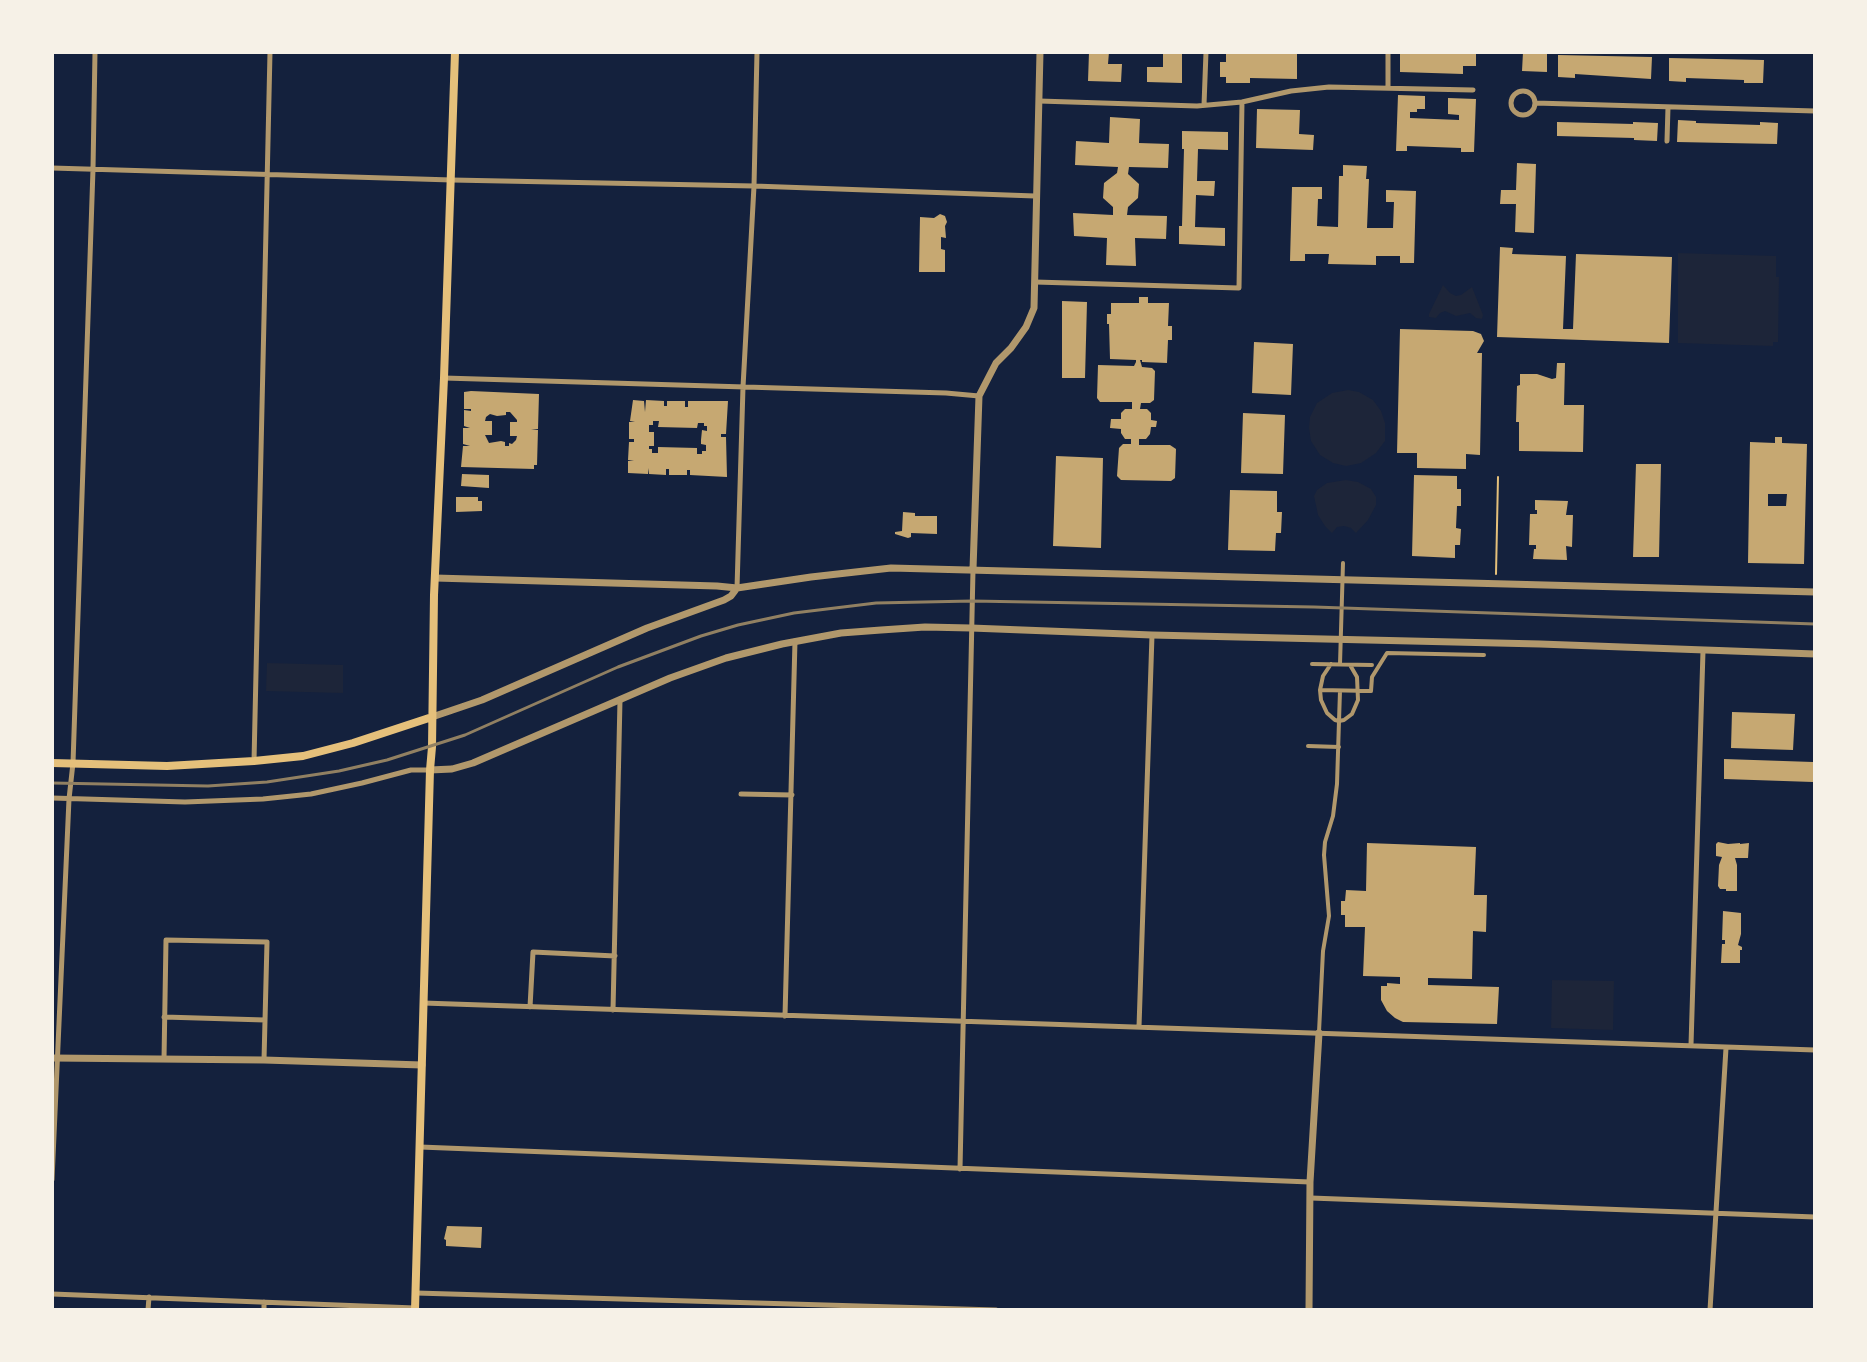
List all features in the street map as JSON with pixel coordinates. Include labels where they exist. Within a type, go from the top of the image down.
[{"type":"main road","points":[[415,1309],[435,578],[455,52]]},
{"type":"main road","points":[[52,763],[167,766],[303,756],[432,717]]},
{"type":"street","points":[[52,1180],[55,1058],[73,763],[95,52]]},
{"type":"street","points":[[254,761],[270,52]]},
{"type":"street","points":[[432,717],[482,700],[647,628],[724,600],[737,588],[757,52]]},
{"type":"street","points":[[960,1169],[979,396],[996,363],[1026,327],[1034,308],[1040,52]]},
{"type":"street","points":[[1204,105],[1206,52]]},
{"type":"street","points":[[1388,52],[1388,88]]},
{"type":"street","points":[[1038,101],[1204,105],[1242,102],[1291,91],[1329,87],[1473,90]]},
{"type":"street","points":[[1522,91],[1533,95],[1535,103],[1532,111],[1525,115],[1515,112],[1511,104],[1516,93],[1522,91]]},
{"type":"street","points":[[1035,282],[1239,288],[1242,102]]},
{"type":"street","points":[[1535,103],[1815,111]]},
{"type":"street","points":[[1667,141],[1668,107]]},
{"type":"street","points":[[52,168],[1035,196]]},
{"type":"street","points":[[444,378],[979,396]]},
{"type":"street","points":[[1340,664],[1343,563]]},
{"type":"street","points":[[435,578],[737,588],[891,568],[1815,592]]},
{"type":"street","points":[[52,798],[185,802],[263,799],[311,794],[411,770],[452,769],[529,740],[685,672],[726,658],[841,633],[925,627],[1815,654]]},
{"type":"street","points":[[1139,1027],[1152,635]]},
{"type":"street","points":[[785,1016],[795,641]]},
{"type":"street","points":[[1691,1046],[1703,651]]},
{"type":"street","points":[[1320,690],[1371,691],[1372,677],[1387,653],[1484,655]]},
{"type":"street","points":[[1312,664],[1372,665]]},
{"type":"street","points":[[1331,664],[1323,676],[1321,700],[1327,713],[1339,721],[1348,717],[1355,708],[1357,677],[1350,665]]},
{"type":"street","points":[[1309,1310],[1310,1182],[1323,951],[1329,916],[1324,855],[1335,804],[1340,690]]},
{"type":"street","points":[[613,1010],[620,699]]},
{"type":"street","points":[[1308,746],[1339,747]]},
{"type":"street","points":[[741,794],[792,795]]},
{"type":"street","points":[[164,1060],[166,940],[267,942],[264,1060]]},
{"type":"street","points":[[530,1007],[533,952],[615,956]]},
{"type":"street","points":[[423,1003],[1815,1050]]},
{"type":"street","points":[[164,1017],[265,1020]]},
{"type":"street","points":[[1710,1310],[1726,1048]]},
{"type":"street","points":[[55,1058],[422,1065]]},
{"type":"street","points":[[419,1147],[1310,1182]]},
{"type":"street","points":[[1311,1198],[1815,1217]]},
{"type":"street","points":[[416,1293],[834,1308],[996,1310]]},
{"type":"street","points":[[52,1294],[415,1309]]},
{"type":"street","points":[[148,1310],[149,1297]]},
{"type":"street","points":[[264,1302],[264,1310]]},
{"type":"path","points":[[1496,583],[1498,477]]},
{"type":"shaded area","points":[[1678,253],[1776,256],[1776,277],[1779,277],[1778,342],[1773,342],[1773,346],[1678,343]]},
{"type":"shaded area","points":[[1443,285],[1456,296],[1472,287],[1482,319],[1470,313],[1456,316],[1445,311],[1436,318],[1429,317]]},
{"type":"shaded area","points":[[1348,390],[1373,400],[1381,411],[1385,441],[1376,453],[1361,463],[1346,466],[1320,455],[1311,441],[1309,428],[1310,417],[1317,403],[1332,393]]},
{"type":"shaded area","points":[[1346,480],[1371,489],[1376,505],[1356,533],[1344,526],[1337,527],[1332,533],[1318,515],[1314,496],[1327,483]]},
{"type":"shaded area","points":[[267,663],[343,665],[343,693],[266,691]]},
{"type":"shaded area","points":[[1552,980],[1614,981],[1613,1030],[1551,1028]]},
{"type":"building","points":[[1089,52],[1109,52],[1108,64],[1122,64],[1121,82],[1088,81]]},
{"type":"building","points":[[1163,52],[1182,52],[1182,83],[1147,82],[1147,67],[1163,67]]},
{"type":"building","points":[[1226,52],[1297,52],[1297,79],[1250,78],[1250,83],[1226,83],[1226,77],[1220,77],[1220,62],[1226,62]]},
{"type":"building","points":[[1400,52],[1476,52],[1476,66],[1463,66],[1463,74],[1400,72]]},
{"type":"building","points":[[1523,52],[1547,52],[1547,72],[1522,71]]},
{"type":"building","points":[[1558,55],[1652,57],[1651,79],[1575,74],[1575,78],[1558,77]]},
{"type":"building","points":[[1669,58],[1764,60],[1763,83],[1686,78],[1686,82],[1669,81]]},
{"type":"building","points":[[1398,95],[1425,96],[1425,109],[1410,112],[1410,118],[1459,120],[1459,115],[1448,114],[1448,98],[1476,99],[1474,152],[1461,152],[1461,148],[1407,146],[1407,151],[1396,151]]},
{"type":"building","points":[[1257,109],[1300,110],[1299,134],[1314,135],[1313,150],[1256,148]]},
{"type":"building","points":[[1110,117],[1140,119],[1139,143],[1169,144],[1168,168],[1129,167],[1128,174],[1139,184],[1138,198],[1128,207],[1127,215],[1167,216],[1166,239],[1135,238],[1136,266],[1106,265],[1107,238],[1074,236],[1073,213],[1113,215],[1113,207],[1103,198],[1104,183],[1117,173],[1118,167],[1075,165],[1076,141],[1109,143]]},
{"type":"building","points":[[1678,120],[1760,125],[1760,122],[1778,123],[1777,144],[1677,142]]},
{"type":"building","points":[[1557,122],[1658,123],[1657,141],[1557,136]]},
{"type":"building","points":[[1182,131],[1228,132],[1228,150],[1198,149],[1197,181],[1215,181],[1214,196],[1196,195],[1195,227],[1225,228],[1225,246],[1179,244],[1179,226],[1182,226]]},
{"type":"building","points":[[1517,163],[1536,164],[1534,233],[1515,232],[1516,204],[1500,204],[1501,190],[1516,190]]},
{"type":"building","points":[[1343,165],[1367,166],[1367,228],[1393,228],[1394,202],[1386,202],[1386,190],[1416,191],[1414,263],[1400,263],[1400,256],[1376,256],[1376,265],[1328,264],[1329,254],[1305,254],[1305,261],[1290,261],[1292,187],[1322,187],[1322,199],[1318,199],[1317,226],[1338,227],[1339,176],[1343,176]]},
{"type":"building","points":[[940,214],[945,216],[947,222],[946,238],[941,237],[941,249],[945,250],[945,272],[919,272],[920,217],[934,218]]},
{"type":"building","points":[[1500,247],[1513,248],[1512,254],[1566,256],[1563,329],[1573,329],[1576,254],[1672,257],[1669,343],[1497,337]]},
{"type":"building","points":[[1139,297],[1148,297],[1148,303],[1169,303],[1168,326],[1172,326],[1172,340],[1168,340],[1167,363],[1140,360],[1142,367],[1155,371],[1154,400],[1141,403],[1140,409],[1147,409],[1151,420],[1157,421],[1146,439],[1139,439],[1139,445],[1170,445],[1176,449],[1175,478],[1171,481],[1121,480],[1117,476],[1119,448],[1123,444],[1131,444],[1131,439],[1125,439],[1121,429],[1110,428],[1111,419],[1121,419],[1125,409],[1132,409],[1132,402],[1100,402],[1097,398],[1098,365],[1134,366],[1136,362],[1110,359],[1107,314],[1111,314],[1111,303],[1139,303]]},
{"type":"building","points":[[1062,301],[1087,302],[1085,378],[1062,378]]},
{"type":"building","points":[[1400,329],[1473,331],[1481,334],[1484,341],[1477,353],[1482,353],[1480,455],[1466,454],[1466,469],[1417,468],[1417,453],[1397,453]]},
{"type":"building","points":[[1254,342],[1293,344],[1291,395],[1252,393]]},
{"type":"building","points":[[1557,363],[1565,363],[1564,405],[1584,405],[1583,452],[1519,451],[1519,422],[1516,422],[1520,374],[1556,378]]},
{"type":"building","points":[[464,392],[539,394],[538,429],[531,430],[538,430],[537,465],[534,469],[461,467],[463,446],[470,446],[463,444],[463,428],[470,428],[464,426],[464,410],[471,411],[464,409]],"holes":[[[510,412],[517,420],[510,422],[510,436],[517,436],[516,440],[509,446],[501,441],[489,443],[485,435],[492,435],[492,421],[485,421],[486,417]]]},
{"type":"building","points":[[633,400],[644,401],[645,412],[646,400],[664,401],[664,406],[667,406],[667,401],[685,401],[685,407],[688,407],[688,401],[728,401],[726,434],[721,434],[721,437],[726,437],[727,477],[690,475],[690,470],[687,470],[687,475],[669,475],[669,469],[666,469],[666,475],[649,474],[648,468],[648,474],[628,473],[628,461],[634,461],[628,460],[629,442],[634,442],[634,439],[629,439],[629,422],[635,422],[630,421]],"holes":[[[659,421],[658,427],[697,428],[698,423],[704,423],[707,431],[702,430],[701,444],[706,445],[706,451],[697,454],[697,448],[658,447],[658,453],[652,453],[649,446],[654,446],[654,432],[649,432],[649,425]]]},
{"type":"building","points":[[1243,413],[1285,415],[1283,474],[1241,473]]},
{"type":"building","points":[[1775,437],[1782,437],[1782,443],[1807,444],[1804,564],[1748,563],[1750,442],[1775,443]],"holes":[[[1768,494],[1787,494],[1786,506],[1768,506]]]},
{"type":"building","points":[[1056,456],[1103,458],[1101,548],[1053,546]]},
{"type":"building","points":[[1636,464],[1661,464],[1659,557],[1633,557]]},
{"type":"building","points":[[462,474],[489,475],[489,488],[461,486]]},
{"type":"building","points":[[1414,475],[1457,476],[1461,506],[1457,506],[1456,528],[1461,529],[1460,545],[1455,545],[1455,558],[1412,556]]},
{"type":"building","points":[[1230,490],[1277,491],[1277,512],[1282,512],[1281,533],[1276,533],[1275,551],[1228,550]]},
{"type":"building","points":[[456,497],[478,497],[478,501],[482,501],[482,511],[456,512]]},
{"type":"building","points":[[1535,500],[1568,501],[1566,515],[1573,515],[1572,547],[1566,546],[1567,560],[1533,559],[1536,545],[1529,545],[1530,514],[1537,514]]},
{"type":"building","points":[[903,512],[915,513],[915,516],[937,516],[937,534],[911,533],[908,538],[895,534],[902,531]]},
{"type":"building","points":[[1732,712],[1795,714],[1793,750],[1731,748]]},
{"type":"building","points":[[1724,759],[1813,762],[1813,782],[1724,779]]},
{"type":"building","points":[[1718,842],[1749,843],[1748,858],[1735,858],[1737,891],[1726,891],[1718,886],[1722,857],[1716,856]]},
{"type":"building","points":[[1367,843],[1476,847],[1474,895],[1487,895],[1486,932],[1473,931],[1472,979],[1428,978],[1428,985],[1499,987],[1497,1024],[1403,1022],[1387,1011],[1381,1000],[1381,986],[1400,984],[1400,977],[1363,976],[1365,927],[1345,927],[1345,915],[1341,915],[1341,901],[1345,901],[1346,890],[1366,891]]},
{"type":"building","points":[[1723,911],[1741,913],[1740,963],[1721,963],[1722,944],[1725,944],[1722,940]]},
{"type":"building","points":[[447,1226],[482,1227],[481,1248],[446,1246]]},
{"type":"railway","points":[[52,783],[208,786],[267,782],[339,771],[387,760],[465,735],[618,667],[701,636],[794,613],[876,603],[972,601],[1314,607],[1815,624]]}]
